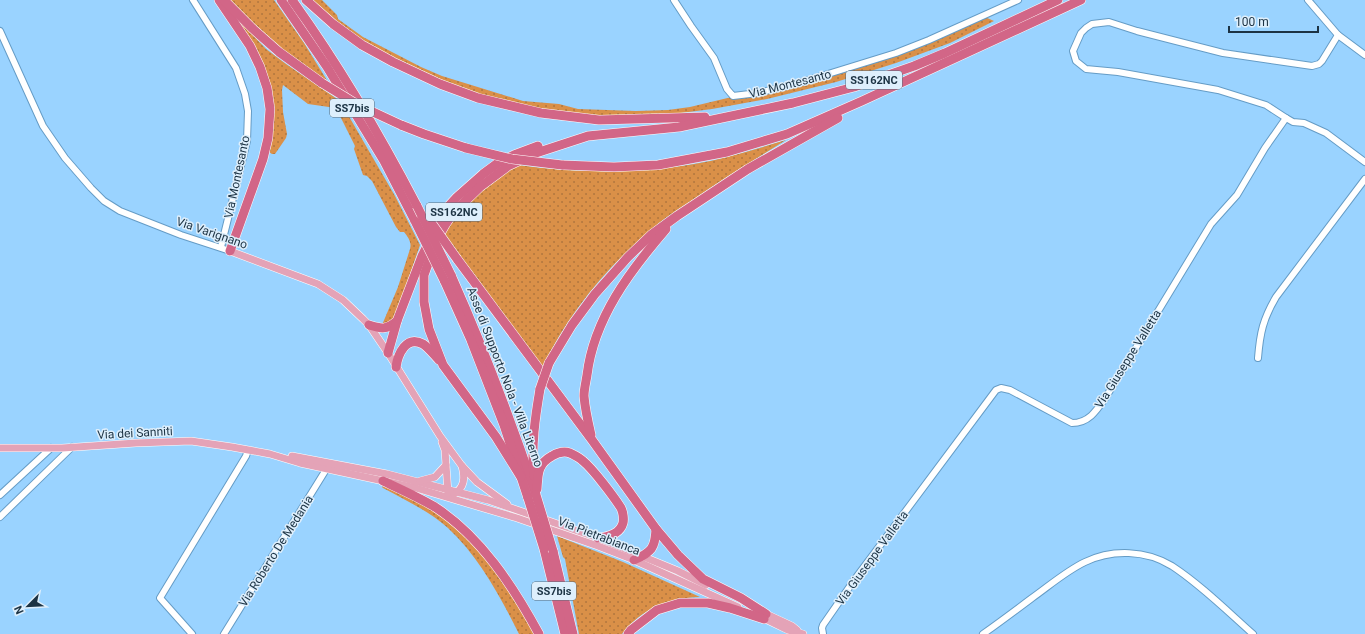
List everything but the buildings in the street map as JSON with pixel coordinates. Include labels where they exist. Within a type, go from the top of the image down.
[{"type":"highway","points":[[219,0],[250,46],[260,67],[267,88],[270,109],[268,138],[263,159],[230,251]]},
{"type":"highway","points":[[224,0],[279,52],[322,83],[358,104],[401,125],[466,148],[512,159],[562,165],[614,168],[658,165],[727,152],[787,134],[1081,0]]},
{"type":"highway","name":"Asse di Supporto Nola - Villa Literno","points":[[281,0],[327,67],[376,147],[477,333],[513,426],[532,497],[573,634]]},
{"type":"highway","name":"Asse di Supporto Nola - Villa Literno","points":[[292,0],[334,62],[390,156],[417,206],[448,278],[504,425],[521,477],[532,497]]},
{"type":"highway","points":[[306,0],[333,24],[362,45],[393,62],[440,84],[478,98],[541,113],[599,120],[730,116]]},
{"type":"highway","points":[[1010,22],[1045,0]]},
{"type":"highway","points":[[1010,22],[1058,0]]},
{"type":"highway","name":"SS162NC","points":[[521,477],[496,437],[443,365],[428,329],[424,302],[424,274],[437,239],[454,213],[480,187],[508,166],[536,153],[588,136],[679,127],[793,103],[854,87],[914,66],[1010,22]]},
{"type":"highway","points":[[532,497],[534,424],[540,388],[549,363],[572,324],[595,294],[628,257],[651,235],[677,216],[748,169],[840,116],[862,101]]},
{"type":"highway","points":[[388,353],[422,256],[446,210],[457,197],[483,174],[514,155],[561,139],[588,136]]},
{"type":"highway","points":[[417,206],[432,224],[592,440],[656,529],[678,555],[703,579],[741,598],[765,616]]},
{"type":"highway","points":[[592,440],[586,417],[584,394],[588,363],[598,331],[620,287],[644,254],[677,216]]},
{"type":"highway","points":[[369,325],[384,328],[391,326],[398,321]]},
{"type":"highway","points":[[396,367],[398,356],[403,348],[408,344],[416,342],[423,344],[443,365]]},
{"type":"highway","points":[[532,497],[538,471],[545,460],[556,454],[568,452],[584,461],[603,483],[622,509],[623,523],[620,528],[615,533],[607,537],[598,538]]},
{"type":"highway","points":[[383,481],[430,504],[462,528],[485,552],[511,587],[526,609],[539,634]]},
{"type":"highway","points":[[638,558],[652,547],[655,542],[656,529]]},
{"type":"highway","name":"Asse di Supporto Nola - Villa Literno","points":[[548,550],[564,634]]},
{"type":"highway","points":[[628,634],[630,630],[657,610],[680,603],[708,603],[765,616]]},
{"type":"main road","name":"Via Varignano","points":[[230,251],[318,284],[343,300],[369,325],[440,436],[462,466],[477,482],[512,509]]},
{"type":"main road","name":"Via Varignano","points":[[440,436],[445,450],[448,497]]},
{"type":"main road","name":"Via dei Sanniti","points":[[0,448],[51,448],[185,441],[270,454],[300,463],[383,481]]},
{"type":"main road","name":"Via dei Sanniti","points":[[270,454],[284,454],[418,481]]},
{"type":"main road","points":[[418,481],[435,477],[446,464]]},
{"type":"main road","points":[[448,497],[457,492],[463,485],[465,478],[462,466]]},
{"type":"main road","name":"Via Pietrabianca","points":[[383,481],[448,497],[638,558]]},
{"type":"main road","name":"Via Pietrabianca","points":[[418,481],[512,509],[598,538],[765,616],[788,630],[802,633]]},
{"type":"street","name":"Via Montesanto","points":[[193,0],[236,68],[245,94],[248,111],[247,141],[221,247]]},
{"type":"street","name":"Via Montesanto","points":[[674,0],[714,58],[727,89],[733,96],[758,93],[802,82],[896,53],[929,40],[1018,0]]},
{"type":"street","points":[[1308,0],[1338,35],[1365,55]]},
{"type":"street","points":[[1338,35],[1322,61],[1316,66],[1223,53],[1137,31],[1109,22],[1092,24],[1086,28],[1081,33],[1073,51],[1076,61],[1086,69],[1125,73],[1218,90],[1266,105],[1293,122],[1304,124],[1326,133],[1365,162]]},
{"type":"street","name":"Via Varignano","points":[[0,31],[43,126],[65,158],[104,201],[120,211],[181,235],[230,251]]},
{"type":"street","name":"Via Giuseppe Valletta","points":[[824,634],[822,628],[823,626],[855,579],[996,390],[1001,388],[1010,390],[1072,424],[1084,421],[1091,416],[1106,397],[1211,224],[1237,195],[1265,148],[1286,118]]},
{"type":"street","points":[[1258,358],[1261,330],[1276,297],[1365,179]]},
{"type":"street","points":[[0,517],[72,447]]},
{"type":"street","points":[[0,495],[51,448]]},
{"type":"street","points":[[192,634],[160,598],[246,456],[248,450]]},
{"type":"street","name":"Via Roberto De Medania","points":[[224,634],[328,468]]},
{"type":"street","points":[[983,634],[1059,578],[1084,562],[1096,557],[1124,553],[1149,556],[1171,566],[1193,581],[1253,634]]},
{"type":"shaded area","points":[[229,0],[274,0],[304,43],[328,82],[284,51]]},
{"type":"shaded area","points":[[309,0],[322,0],[337,15],[338,19],[363,37],[421,67],[442,76],[523,101],[559,104],[578,109],[636,111],[668,110],[690,107],[861,66],[985,17],[994,21],[950,43],[896,63],[836,82],[767,99],[712,109],[673,114],[600,116],[537,109],[457,87],[370,46]]},
{"type":"shaded area","points":[[234,17],[266,49],[340,101],[395,196],[420,245],[395,318],[391,322],[382,325],[398,287],[410,249],[409,240],[404,232],[400,232],[396,227],[372,181],[367,176],[363,175],[354,149],[355,146],[336,108],[308,104],[283,85],[283,112],[287,134],[286,138],[275,154],[269,152],[272,104]]},
{"type":"shaded area","points":[[786,140],[726,177],[659,223],[641,238],[607,272],[578,308],[552,348],[542,369],[443,233],[455,216],[482,188],[518,165],[584,171],[650,170],[694,164],[740,154]]},
{"type":"shaded area","points":[[384,485],[435,512],[465,537],[504,583],[535,634],[519,634],[496,591],[479,564],[470,551],[448,528],[425,511],[383,488],[382,487]]},
{"type":"shaded area","points":[[557,536],[623,562],[700,597],[677,600],[656,606],[638,618],[622,634],[579,634],[565,559],[563,557]]}]
